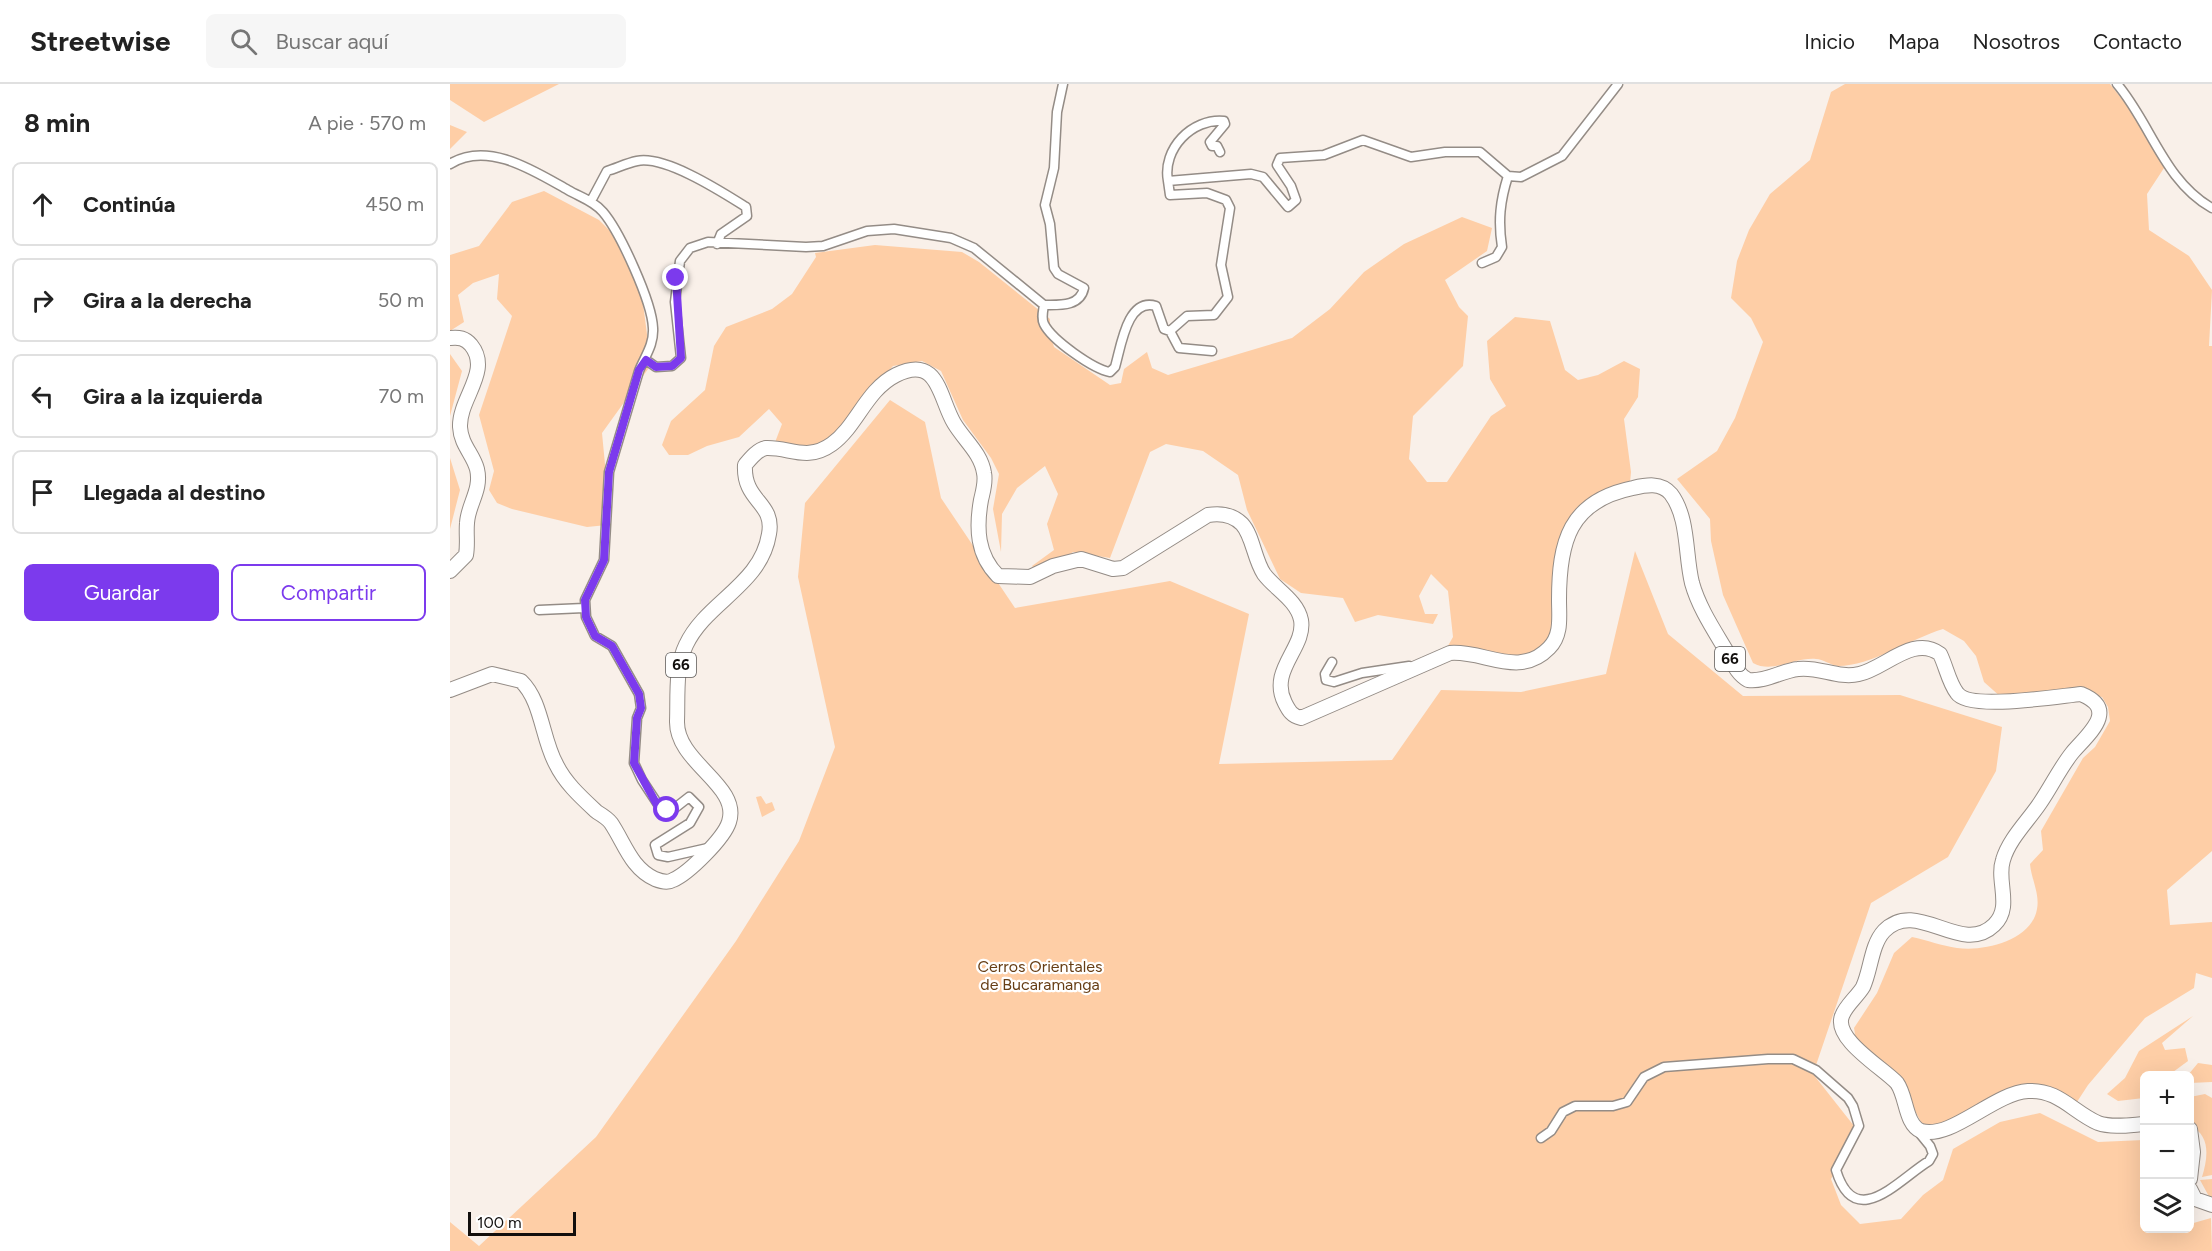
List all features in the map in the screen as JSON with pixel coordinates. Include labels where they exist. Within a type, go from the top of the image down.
[{"type":"highway","points":[[450,338],[458,337],[469,343],[479,365],[476,378],[464,402],[460,421],[464,446],[477,470],[478,488],[467,520],[466,555],[450,571]]},
{"type":"highway","name":"66","points":[[450,690],[492,674],[521,681],[533,699],[556,765],[576,792],[611,823],[626,851],[642,871],[658,881],[672,880],[712,846],[727,827],[731,810],[725,795],[687,753],[679,734],[679,676],[684,648],[692,634],[748,579],[767,542],[768,515],[748,490],[745,465],[760,450],[766,448],[799,454],[827,447],[841,435],[878,388],[906,370],[925,371],[937,381],[953,420],[981,464],[985,479],[977,523],[979,541],[988,566],[998,576],[1030,577],[1053,566],[1081,559],[1113,569],[1123,568],[1139,561],[1195,521],[1220,513],[1232,517],[1243,525],[1258,565],[1298,613],[1301,632],[1284,666],[1280,686],[1282,698],[1295,717],[1308,716],[1450,652],[1461,652],[1506,664],[1525,662],[1539,656],[1550,648],[1558,632],[1559,582],[1568,530],[1581,513],[1601,500],[1626,489],[1648,485],[1661,486],[1670,493],[1677,505],[1687,545],[1692,583],[1711,628],[1733,665],[1748,680],[1760,680],[1800,669],[1846,676],[1859,674],[1907,651],[1928,648],[1940,654],[1957,694],[1965,699],[1993,702],[2081,694],[2092,699],[2098,711],[2097,723],[2072,753],[2008,847],[2000,873],[2004,902],[1995,924],[1987,930],[1968,935],[1936,928],[1914,918],[1895,924],[1883,932],[1863,987],[1841,1017],[1841,1029],[1847,1040],[1897,1083],[1902,1091],[1911,1122],[1917,1130]]},
{"type":"highway","points":[[1917,1130],[1937,1132],[1996,1100],[2026,1091],[2042,1091],[2056,1096],[2099,1123],[2140,1124]]},
{"type":"highway","points":[[2194,1197],[2212,1205]]},
{"type":"street","points":[[646,360],[656,367],[672,366],[681,358],[675,302],[680,261],[696,245],[823,246],[867,231],[894,229],[951,238],[974,248],[1044,305],[1075,302],[1082,296],[1084,288],[1058,274],[1054,268],[1050,224],[1045,205],[1054,168],[1057,112],[1063,84]]},
{"type":"street","points":[[1168,181],[1251,174],[1263,177],[1288,207],[1296,200],[1291,186],[1277,165],[1280,158],[1324,155],[1362,140],[1411,157],[1445,152],[1480,153],[1508,176],[1521,177],[1562,156],[1618,84]]},
{"type":"street","points":[[2117,84],[2166,164],[2201,201],[2212,208]]},
{"type":"street","points":[[1170,331],[1187,316],[1214,315],[1227,302],[1221,265],[1230,208],[1226,200],[1217,195],[1170,195],[1168,163],[1174,147],[1183,136],[1198,126],[1224,121],[1225,124],[1210,142],[1212,146],[1217,146],[1220,152]]},
{"type":"street","points":[[450,164],[473,155],[520,164],[591,201],[608,218],[642,287],[653,329],[646,360],[639,370],[609,472],[604,560],[587,592],[584,608],[595,636],[612,646],[639,694],[641,708],[637,718],[633,756],[642,780],[661,809],[675,808],[688,797],[699,807],[690,823],[655,845],[658,855],[668,857],[712,846]]},
{"type":"street","points":[[591,201],[607,171],[639,160],[665,163],[700,179],[746,207],[747,216],[721,234],[717,244]]},
{"type":"street","points":[[1482,263],[1496,257],[1502,247],[1498,229],[1500,202],[1508,176]]},
{"type":"street","points":[[1044,305],[1042,317],[1044,326],[1065,347],[1104,371],[1110,372],[1115,367],[1128,322],[1140,306],[1149,304],[1156,306],[1164,329],[1170,331],[1179,348],[1212,351]]},
{"type":"street","points":[[539,610],[584,608]]},
{"type":"street","points":[[1332,662],[1325,674],[1326,681],[1334,682],[1362,673],[1419,665]]},
{"type":"street","points":[[1541,1138],[1551,1131],[1563,1112],[1575,1106],[1612,1106],[1627,1102],[1644,1077],[1664,1067],[1793,1059],[1816,1070],[1841,1089],[1853,1106],[1859,1126],[1836,1170],[1841,1186],[1852,1197],[1868,1200],[1883,1193],[1929,1161],[1933,1154],[1930,1146],[1917,1130]]},
{"type":"green space","points":[[450,84],[559,84],[484,122],[450,100]]},
{"type":"green space","points":[[1845,84],[2110,84],[2139,121],[2166,165],[2147,194],[2149,230],[2189,256],[2212,290],[2209,346],[2212,346],[2212,851],[2167,890],[2170,925],[2212,922],[2212,978],[2196,973],[2194,988],[2145,1018],[2088,1085],[2075,1105],[2054,1090],[2003,1102],[1950,1129],[1923,1126],[1912,1105],[1886,1071],[1857,1046],[1854,1028],[1877,993],[1894,953],[1912,937],[1968,949],[2006,942],[2026,929],[2037,909],[2030,864],[2043,850],[2041,831],[2083,758],[2095,747],[2110,721],[2108,707],[2102,697],[2084,694],[2002,698],[1984,682],[1976,656],[1964,641],[1943,629],[1877,657],[1851,665],[1838,666],[1816,659],[1768,667],[1753,663],[1723,595],[1711,541],[1710,519],[1677,479],[1717,451],[1735,418],[1763,342],[1751,318],[1731,298],[1737,261],[1749,230],[1770,194],[1810,160],[1831,92]]},
{"type":"green space","points":[[450,125],[467,132],[450,149]]},
{"type":"green space","points":[[544,191],[599,220],[623,244],[642,296],[651,365],[602,433],[609,506],[607,525],[587,527],[512,509],[497,503],[489,490],[494,471],[479,415],[512,316],[497,299],[499,274],[473,283],[458,295],[464,322],[450,331],[450,255],[479,246],[512,202]]},
{"type":"green space","points":[[1462,217],[1492,228],[1487,251],[1445,280],[1459,307],[1468,316],[1463,366],[1413,416],[1409,459],[1427,482],[1447,482],[1491,416],[1506,406],[1490,379],[1487,341],[1515,317],[1550,321],[1565,370],[1578,380],[1598,375],[1624,361],[1640,369],[1638,397],[1624,419],[1631,472],[1630,483],[1568,525],[1552,637],[1526,660],[1445,651],[1453,637],[1448,591],[1431,574],[1419,596],[1425,614],[1438,614],[1433,624],[1378,615],[1355,622],[1343,598],[1301,593],[1280,579],[1247,510],[1238,475],[1203,451],[1166,444],[1150,452],[1110,558],[1073,552],[1041,575],[1032,566],[1054,550],[1047,524],[1058,494],[1045,466],[1017,488],[1002,514],[1001,552],[993,509],[999,474],[991,458],[963,420],[941,371],[922,361],[893,366],[866,396],[834,441],[809,451],[774,445],[782,424],[769,409],[739,437],[707,446],[688,455],[669,455],[662,445],[671,421],[705,390],[714,346],[726,327],[772,309],[792,294],[816,257],[815,253],[875,245],[962,252],[979,262],[1050,319],[1050,334],[1054,347],[1110,385],[1121,383],[1124,369],[1147,352],[1152,368],[1168,375],[1292,338],[1330,309],[1364,272],[1404,244]]},
{"type":"green space","points":[[450,354],[462,371],[450,416]]},
{"type":"green space","name":"Cerros Orientales de Bucaramanga","points":[[890,400],[925,422],[941,498],[1015,608],[1170,581],[1249,614],[1219,764],[1392,760],[1441,690],[1521,692],[1606,674],[1635,551],[1668,634],[1743,696],[1900,695],[2002,727],[1996,771],[1948,857],[1871,903],[1813,1074],[1858,1131],[1831,1179],[1841,1205],[1860,1224],[1901,1219],[1923,1195],[1943,1180],[1953,1149],[2000,1122],[2040,1113],[2098,1142],[2140,1140],[2140,1233],[2194,1233],[2194,1223],[2211,1218],[2212,1251],[450,1251],[450,1222],[479,1246],[596,1137],[736,941],[799,841],[835,747],[798,577],[805,503]]},
{"type":"green space","points":[[450,458],[460,490],[450,529]]},
{"type":"green space","points":[[761,796],[766,804],[772,802],[775,810],[762,817],[756,797]]},
{"type":"green space","points":[[2193,1016],[2162,1043],[2165,1050],[2185,1048],[2188,1061],[2174,1071],[2140,1071],[2140,1098],[2118,1101],[2107,1094],[2125,1078],[2139,1051]]},
{"type":"green space","points":[[2198,1063],[2212,1065],[2212,1082],[2194,1083],[2194,1071],[2191,1071]]},
{"type":"green space","points":[[2205,1094],[2212,1098],[2212,1175],[2202,1177],[2206,1162],[2206,1148],[2202,1135],[2194,1128],[2194,1096]]},
{"type":"green space","points":[[2212,1179],[2212,1202],[2200,1180]]},
{"type":"route","points":[[667,810],[661,809],[656,803],[634,763],[637,718],[641,708],[639,694],[624,672],[612,646],[595,636],[584,608],[587,592],[604,560],[607,545],[609,472],[639,370],[646,360],[656,367],[672,366],[681,358],[675,302],[676,278]]}]
